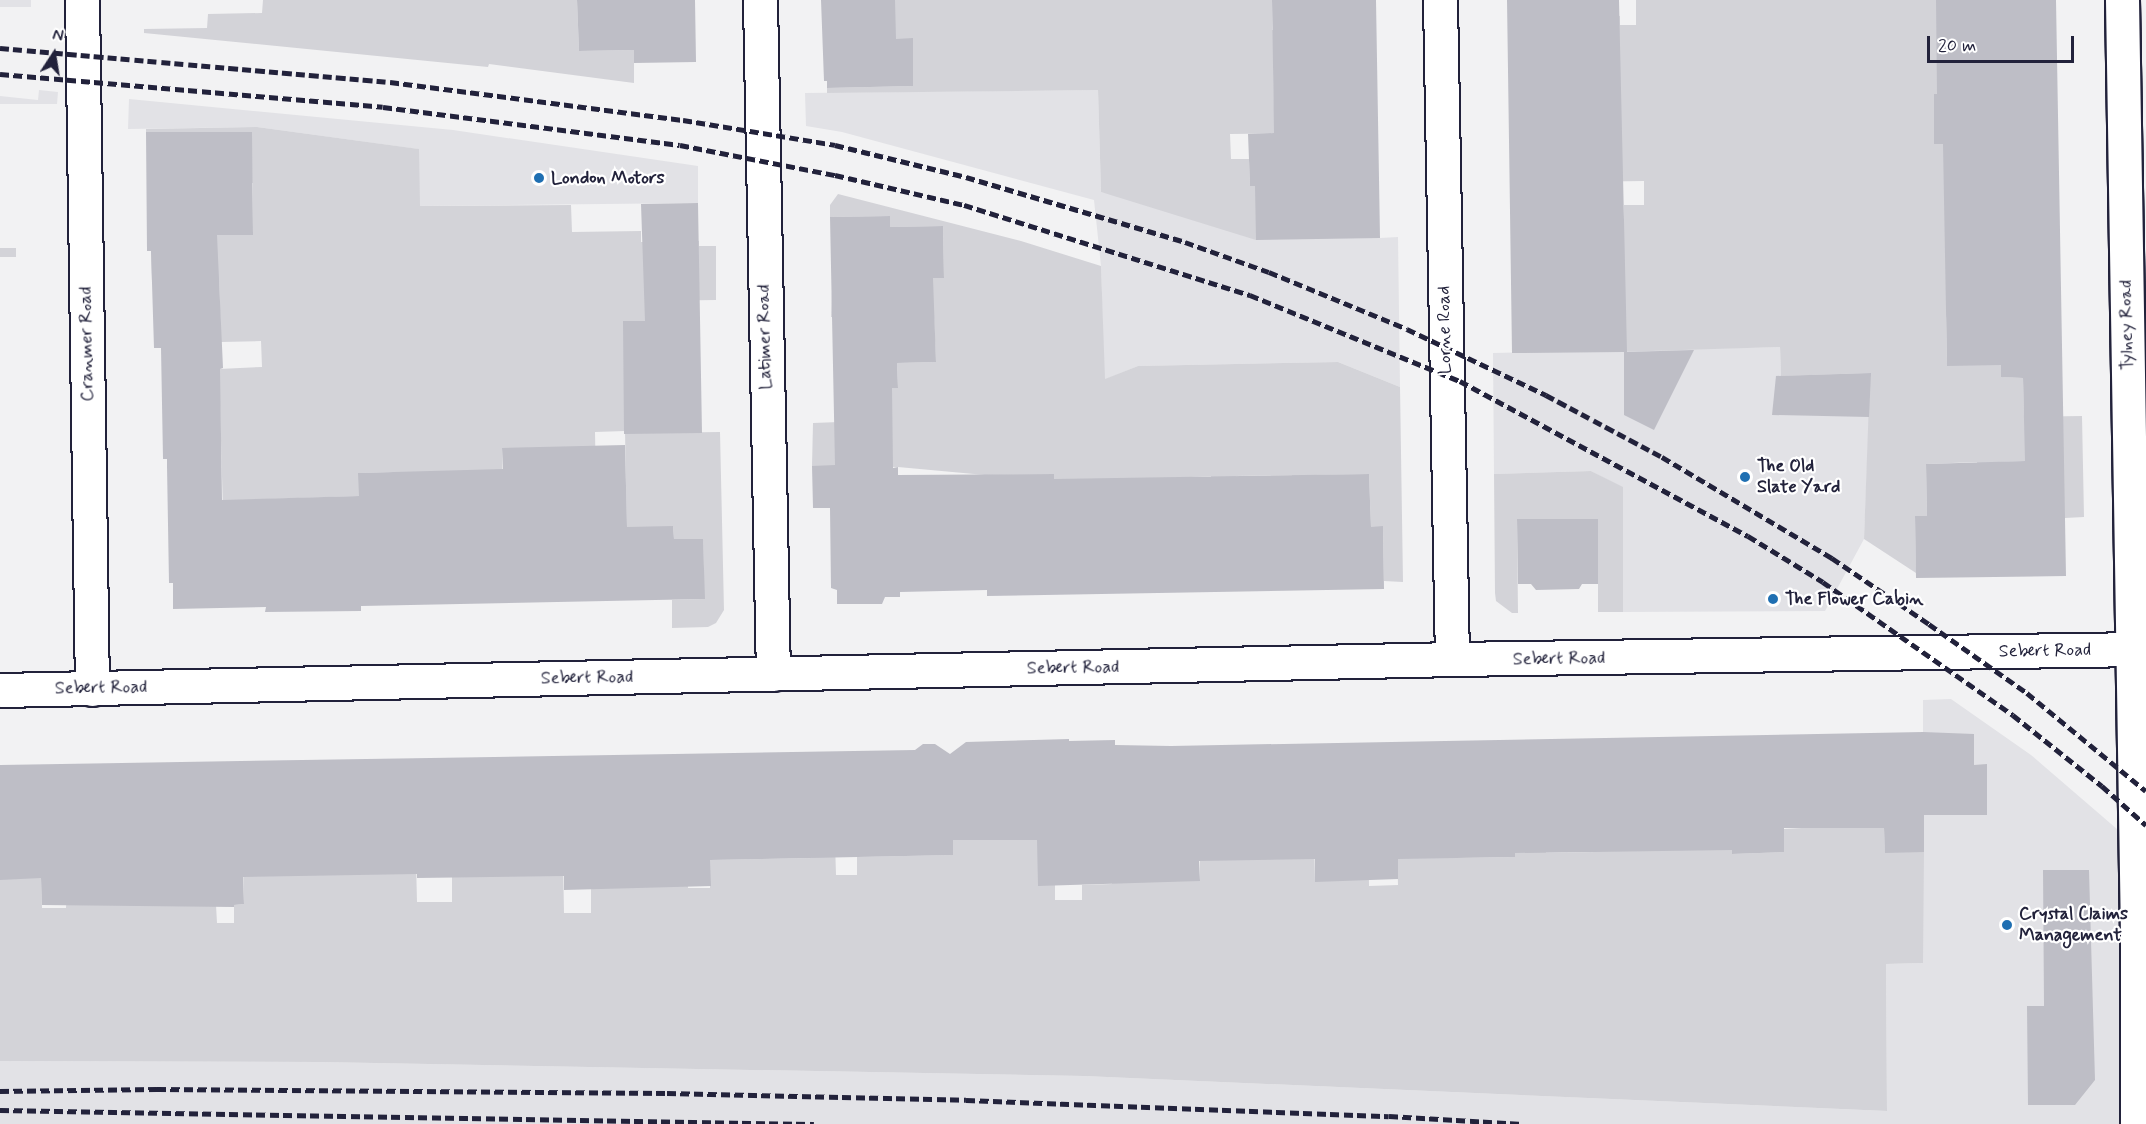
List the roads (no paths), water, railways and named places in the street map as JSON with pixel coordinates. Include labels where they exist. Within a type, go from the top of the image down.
[{"type":"street","name":"Cranmer Road","points":[[82,0],[92,689]]},
{"type":"street","name":"Latimer Road","points":[[760,0],[773,674]]},
{"type":"street","name":"Lorne Road","points":[[1440,0],[1452,659]]},
{"type":"street","name":"Tylney Road","points":[[2122,0],[2140,650],[2137,1119]]},
{"type":"street","name":"Sebert Road","points":[[0,690],[1452,659],[2140,650]]},
{"type":"railway","points":[[0,48],[390,82],[683,120],[835,145],[966,177],[1185,242],[1269,272],[1407,329],[1546,395],[1662,457],[1832,558],[1929,624],[2027,693],[2146,791]]},
{"type":"railway","points":[[0,74],[383,107],[680,145],[835,175],[964,205],[1250,295],[1460,381],[1748,536],[1823,582],[2013,715],[2102,786],[2146,825]]},
{"type":"railway","points":[[0,1091],[157,1089],[667,1093],[966,1100],[1389,1116],[1523,1124]]},
{"type":"railway","points":[[0,1110],[814,1124]]},
{"type":"place","name":"London Motors","points":[[539,178]]},
{"type":"place","name":"The Old Slate Yard","points":[[1745,477]]},
{"type":"place","name":"The Flower Cabin","points":[[1773,599]]},
{"type":"place","name":"Crystal Claims Management","points":[[2007,925]]}]
